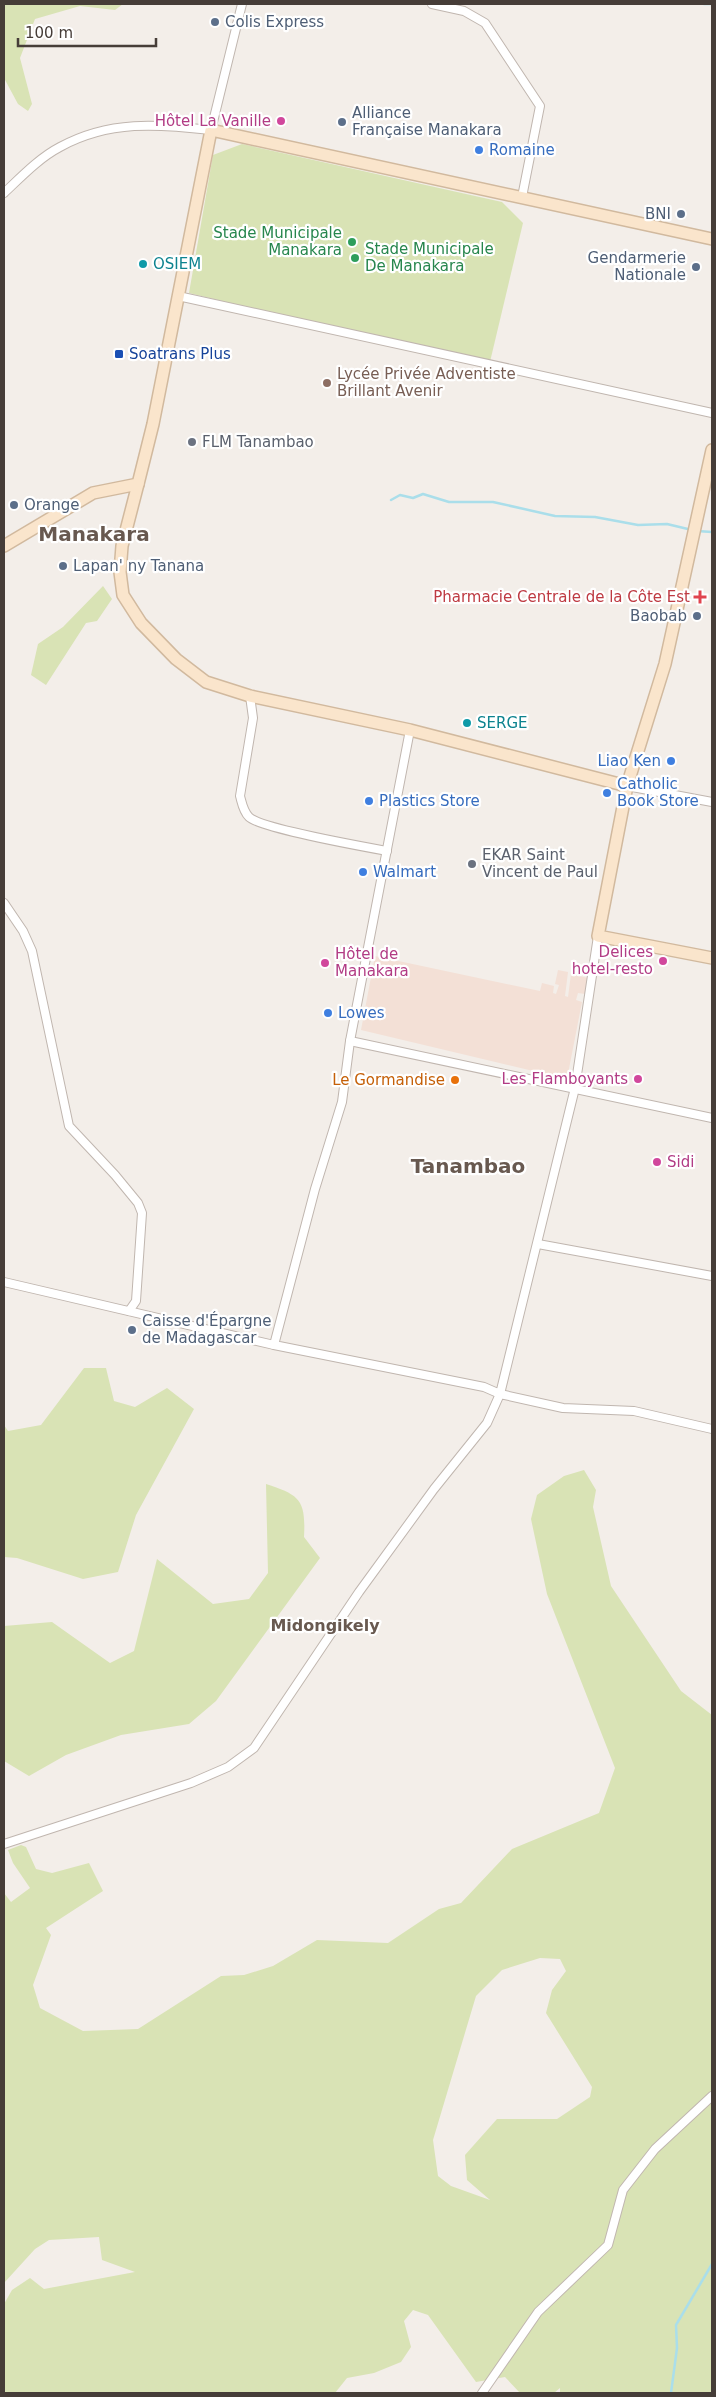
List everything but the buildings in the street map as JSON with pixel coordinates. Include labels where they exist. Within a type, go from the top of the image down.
[{"type":"street","points":[[242,4],[212,130],[154,424],[122,546],[120,572],[123,595],[141,623],[176,659],[206,682],[250,696],[410,730],[627,786],[712,802]]},
{"type":"street","points":[[432,4],[464,11],[485,23],[540,106],[522,197]]},
{"type":"street","points":[[4,194],[37,163],[61,146],[116,126],[160,125],[212,130],[712,239]]},
{"type":"street","points":[[178,296],[712,413]]},
{"type":"street","points":[[4,1844],[191,1783],[228,1767],[254,1748],[359,1592],[434,1489],[486,1423],[500,1394],[575,1088],[598,936],[627,786],[665,664],[712,450]]},
{"type":"street","points":[[4,546],[93,494],[138,484]]},
{"type":"street","points":[[250,696],[253,718],[240,796],[243,807],[250,818],[297,832],[387,851]]},
{"type":"street","points":[[274,1346],[315,1189],[342,1102],[350,1041],[410,730]]},
{"type":"street","points":[[4,903],[23,931],[32,951],[69,1126],[115,1175],[138,1203],[142,1213],[136,1301],[129,1311]]},
{"type":"street","points":[[598,936],[712,958]]},
{"type":"street","points":[[350,1041],[712,1118]]},
{"type":"street","points":[[538,1244],[712,1276]]},
{"type":"street","points":[[4,1282],[274,1346],[484,1387],[500,1394],[563,1408],[634,1411],[712,1429]]},
{"type":"street","points":[[482,2393],[538,2312],[608,2245],[623,2190],[655,2149],[712,2096]]},
{"type":"shaded area","points":[[375,956],[540,991],[542,983],[554,986],[553,993],[556,994],[559,985],[555,984],[558,970],[568,972],[565,996],[568,997],[571,974],[588,978],[585,994],[578,993],[576,1000],[582,1002],[567,1079],[361,1030]]},
{"type":"green space","points":[[4,4],[123,4],[115,10],[80,6],[35,19],[20,58],[32,104],[28,111],[18,104],[4,78]]},
{"type":"green space","name":"Stade Municipale De Manakara","points":[[242,144],[502,202],[523,223],[489,366],[189,293],[213,155]]},
{"type":"green space","points":[[103,586],[112,599],[97,621],[86,623],[46,685],[31,675],[38,644],[63,627]]},
{"type":"green space","points":[[84,1368],[106,1368],[114,1401],[135,1407],[167,1388],[194,1409],[136,1515],[118,1572],[83,1579],[17,1558],[4,1557],[4,1425],[8,1431],[41,1425]]},
{"type":"green space","points":[[584,1470],[596,1490],[593,1507],[611,1586],[681,1691],[712,1715],[712,2393],[560,2393],[560,2388],[554,2393],[520,2393],[505,2377],[476,2382],[428,2315],[413,2310],[404,2321],[411,2347],[401,2362],[374,2373],[347,2378],[335,2393],[4,2393],[4,2304],[12,2290],[30,2278],[44,2289],[135,2272],[102,2260],[99,2237],[49,2240],[35,2249],[4,2283],[4,1893],[11,1902],[30,1888],[13,1863],[8,1850],[21,1845],[26,1847],[36,1869],[52,1873],[89,1863],[103,1891],[46,1928],[51,1935],[33,1985],[40,2008],[83,2031],[138,2029],[221,1976],[244,1975],[273,1966],[317,1940],[388,1943],[439,1909],[461,1903],[512,1849],[599,1813],[615,1768],[547,1594],[531,1519],[537,1495],[564,1476]],"holes":[[[540,1958],[560,1959],[566,1971],[552,1990],[546,2013],[592,2087],[590,2097],[557,2119],[497,2119],[465,2155],[467,2180],[490,2200],[451,2186],[438,2176],[433,2140],[476,1996],[502,1970]]]},
{"type":"green space","points":[[266,1484],[287,1492],[298,1501],[304,1515],[304,1537],[320,1558],[216,1701],[189,1724],[121,1735],[66,1755],[29,1776],[4,1761],[4,1626],[52,1622],[110,1663],[134,1651],[157,1559],[213,1604],[249,1599],[268,1573]]},
{"type":"waterway","points":[[704,4],[712,4]]},
{"type":"waterway","points":[[391,500],[400,495],[413,498],[423,494],[449,502],[493,502],[555,516],[595,517],[638,525],[667,524],[692,530]]},
{"type":"waterway","points":[[697,531],[712,532]]},
{"type":"waterway","points":[[671,2393],[677,2348],[676,2325],[712,2264]]},
{"type":"place","name":"Colis Express","points":[[215,22]]},
{"type":"place","name":"Hôtel La Vanille","points":[[281,121]]},
{"type":"place","name":"Alliance Française Manakara","points":[[342,122]]},
{"type":"place","name":"Romaine","points":[[479,150]]},
{"type":"place","name":"BNI","points":[[681,214]]},
{"type":"place","name":"Stade Municipale Manakara","points":[[352,242]]},
{"type":"place","name":"Stade Municipale De Manakara","points":[[355,258]]},
{"type":"place","name":"OSIEM","points":[[143,264]]},
{"type":"place","name":"Gendarmerie Nationale","points":[[696,267]]},
{"type":"place","name":"Soatrans Plus","points":[[119,354]]},
{"type":"place","name":"Lycée Privée Adventiste Brillant Avenir","points":[[327,383]]},
{"type":"place","name":"FLM Tanambao","points":[[192,442]]},
{"type":"place","name":"Orange","points":[[14,505]]},
{"type":"place","name":"Lapan' ny Tanana","points":[[63,566]]},
{"type":"place","name":"Pharmacie Centrale de la Côte Est","points":[[700,597]]},
{"type":"place","name":"Baobab","points":[[697,616]]},
{"type":"place","name":"SERGE","points":[[467,723]]},
{"type":"place","name":"Liao Ken","points":[[671,761]]},
{"type":"place","name":"Catholic Book Store","points":[[607,793]]},
{"type":"place","name":"Plastics Store","points":[[369,801]]},
{"type":"place","name":"EKAR Saint Vincent de Paul","points":[[472,864]]},
{"type":"place","name":"Walmart","points":[[363,872]]},
{"type":"place","name":"Delices hotel-resto","points":[[663,961]]},
{"type":"place","name":"Hôtel de Manakara","points":[[325,963]]},
{"type":"place","name":"Lowes","points":[[328,1013]]},
{"type":"place","name":"Les Flamboyants","points":[[638,1079]]},
{"type":"place","name":"Le Gormandise","points":[[455,1080]]},
{"type":"place","name":"Sidi","points":[[657,1162]]},
{"type":"place","name":"Caisse d'Épargne de Madagascar","points":[[132,1330]]},
{"type":"district","name":"Manakara","points":[[94,534]]},
{"type":"district","name":"Tanambao","points":[[468,1166]]},
{"type":"district","name":"Midongikely","points":[[325,1625]]}]
